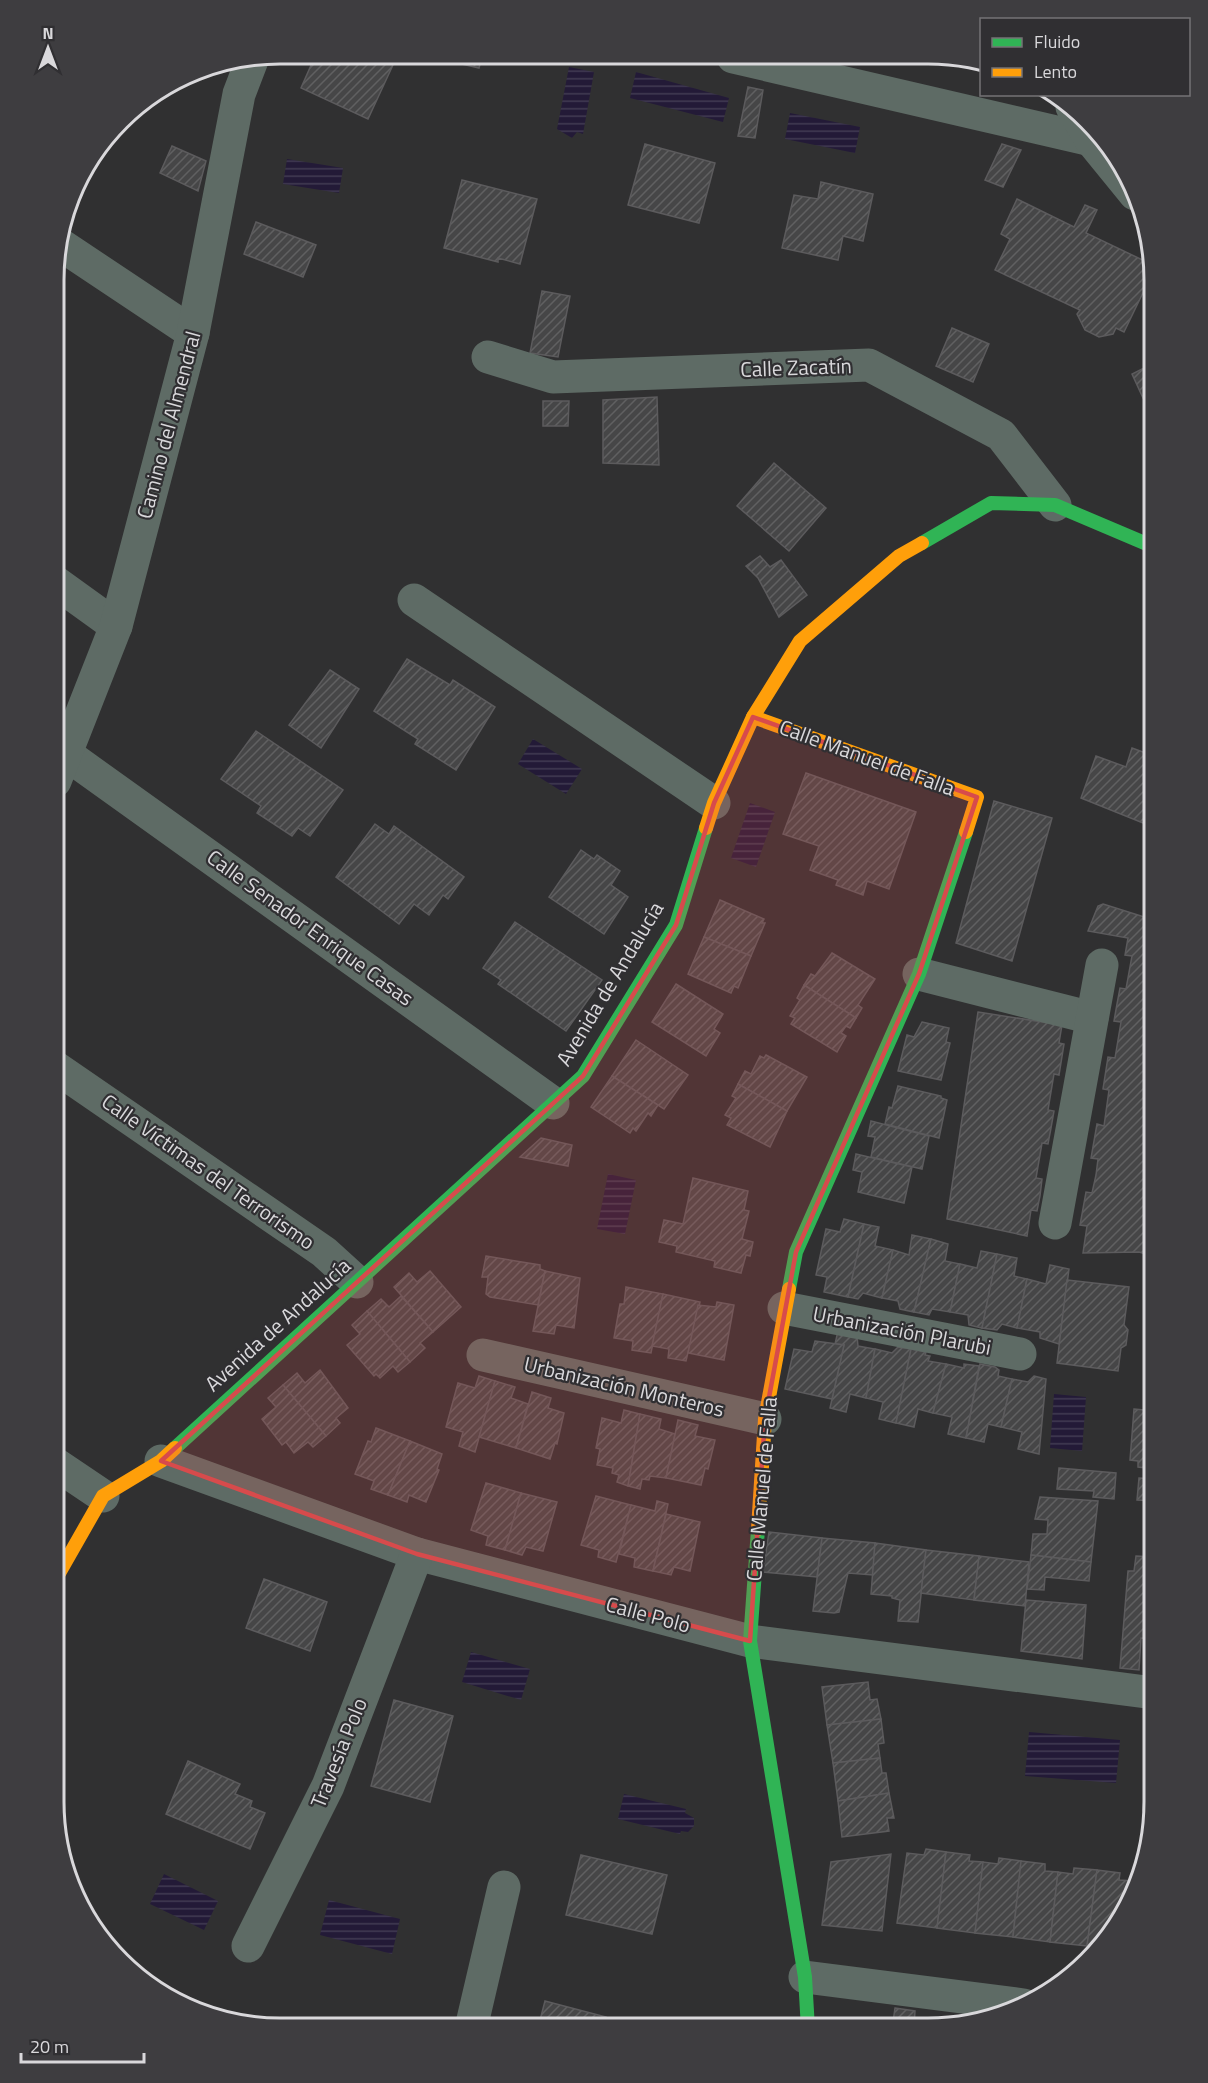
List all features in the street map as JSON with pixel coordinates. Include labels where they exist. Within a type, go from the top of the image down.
[{"type":"street","points":[[763,64],[1091,140],[1105,157]]},
{"type":"street","name":"Camino del Almendral","points":[[64,760],[116,626],[193,333],[239,94],[250,67]]},
{"type":"street","points":[[67,249],[193,333]]},
{"type":"street","name":"Calle Zacatín","points":[[488,357],[554,377],[869,365],[1001,435],[1055,505]]},
{"type":"street","name":"Avenida de Andalucía","points":[[102,1496],[161,1461],[583,1076],[676,925],[714,802],[753,717],[800,641],[899,556],[991,503],[1055,505],[1144,543]]},
{"type":"street","points":[[64,588],[116,626]]},
{"type":"street","points":[[414,600],[714,802]]},
{"type":"street","name":"Calle Manuel de Falla","points":[[753,717],[977,797],[919,974],[796,1252],[765,1419],[750,1641],[805,1977],[807,2019]]},
{"type":"street","name":"Calle Senador Enrique Casas","points":[[64,770],[553,1103]]},
{"type":"street","points":[[1055,1223],[1102,965]]},
{"type":"street","points":[[919,974],[1092,1018]]},
{"type":"street","name":"Calle Víctimas del Terrorismo","points":[[64,1073],[324,1252],[357,1282]]},
{"type":"street","name":"Urbanización Plarubi","points":[[784,1308],[1020,1354]]},
{"type":"street","name":"Urbanización Monteros","points":[[483,1355],[765,1419]]},
{"type":"street","name":"Calle Polo","points":[[161,1461],[417,1554],[750,1641],[1144,1692]]},
{"type":"street","points":[[64,1470],[102,1496],[64,1564]]},
{"type":"street","name":"Travesía Polo","points":[[248,1946],[328,1786],[417,1554]]},
{"type":"street","points":[[473,2019],[504,1887]]},
{"type":"street","points":[[805,1977],[1008,2003]]},
{"type":"highlighted area","points":[[753,717],[977,797],[919,974],[796,1252],[765,1419],[750,1641],[417,1554],[161,1461],[583,1076],[676,925],[714,803]]},
{"type":"shaded area","points":[[569,67],[594,72],[583,134],[577,132],[572,138],[557,129]]},
{"type":"shaded area","points":[[636,72],[729,98],[723,122],[630,98]]},
{"type":"shaded area","points":[[790,113],[860,127],[855,153],[785,139]]},
{"type":"shaded area","points":[[287,159],[343,168],[339,193],[283,184]]},
{"type":"shaded area","points":[[533,739],[582,769],[566,794],[518,764]]},
{"type":"shaded area","points":[[750,803],[775,812],[756,867],[731,858]]},
{"type":"shaded area","points":[[608,1174],[636,1180],[625,1234],[597,1229]]},
{"type":"shaded area","points":[[1054,1394],[1086,1397],[1082,1451],[1050,1448]]},
{"type":"shaded area","points":[[471,1652],[530,1669],[521,1700],[462,1682]]},
{"type":"shaded area","points":[[1029,1732],[1120,1740],[1116,1783],[1025,1776]]},
{"type":"shaded area","points":[[624,1794],[686,1809],[685,1813],[694,1818],[694,1826],[688,1832],[681,1831],[680,1834],[618,1819]]},
{"type":"shaded area","points":[[164,1874],[218,1901],[204,1930],[150,1904]]},
{"type":"shaded area","points":[[329,1900],[400,1919],[392,1954],[320,1935]]},
{"type":"building","points":[[312,64],[393,65],[368,119],[301,88]]},
{"type":"building","points":[[462,64],[480,64],[479,68]]},
{"type":"building","points":[[748,87],[763,90],[755,138],[738,136]]},
{"type":"building","points":[[645,144],[715,163],[699,223],[628,205]]},
{"type":"building","points":[[1002,144],[1021,150],[1003,187],[985,180]]},
{"type":"building","points":[[172,146],[206,161],[198,191],[160,173]]},
{"type":"building","points":[[462,180],[537,199],[520,264],[498,258],[498,262],[444,248]]},
{"type":"building","points":[[821,182],[873,194],[863,241],[843,236],[838,260],[782,248],[794,195],[818,199]]},
{"type":"building","points":[[1017,199],[1074,227],[1085,205],[1097,210],[1086,233],[1143,260],[1144,291],[1124,332],[1116,328],[1113,334],[1099,337],[1085,330],[1077,314],[1080,310],[995,270],[1010,239],[1001,234]]},
{"type":"building","points":[[256,222],[316,245],[303,277],[244,254]]},
{"type":"building","points":[[542,291],[570,296],[558,357],[530,353]]},
{"type":"building","points":[[952,328],[989,344],[973,382],[936,366]]},
{"type":"building","points":[[1144,368],[1144,398],[1143,398],[1132,374]]},
{"type":"building","points":[[657,397],[659,465],[603,463],[603,400]]},
{"type":"building","points":[[543,401],[569,401],[568,426],[543,426]]},
{"type":"building","points":[[774,463],[826,508],[789,551],[737,506]]},
{"type":"building","points":[[760,556],[770,567],[781,560],[807,595],[779,617],[758,578],[746,566]]},
{"type":"building","points":[[407,659],[450,685],[453,680],[495,707],[456,770],[415,744],[418,739],[374,711]]},
{"type":"building","points":[[330,670],[359,689],[321,748],[289,725]]},
{"type":"building","points":[[256,731],[343,790],[310,836],[298,828],[292,836],[257,813],[261,806],[221,779]]},
{"type":"building","points":[[1132,748],[1144,752],[1144,823],[1081,798],[1096,756],[1126,767]]},
{"type":"building","points":[[806,773],[916,812],[889,889],[867,881],[863,895],[836,885],[838,880],[810,870],[819,846],[783,834]]},
{"type":"building","points":[[994,801],[1052,818],[1012,961],[956,943]]},
{"type":"building","points":[[375,824],[389,834],[394,826],[464,877],[448,899],[443,895],[429,915],[414,904],[399,924],[336,877]]},
{"type":"building","points":[[581,850],[594,859],[597,855],[620,871],[611,885],[628,897],[604,934],[549,897]]},
{"type":"building","points":[[720,900],[764,919],[762,923],[765,923],[751,956],[704,937]]},
{"type":"building","points":[[1103,904],[1144,917],[1144,1253],[1083,1253],[1087,1226],[1080,1225],[1086,1192],[1092,1193],[1098,1159],[1091,1158],[1097,1124],[1104,1126],[1109,1090],[1103,1089],[1108,1057],[1115,1058],[1121,1022],[1114,1021],[1120,988],[1126,989],[1132,956],[1125,955],[1128,938],[1088,931],[1098,906]]},
{"type":"building","points":[[515,922],[602,980],[566,1031],[498,984],[501,980],[483,968]]},
{"type":"building","points":[[704,937],[751,956],[738,988],[734,986],[731,993],[688,974]]},
{"type":"building","points":[[832,953],[875,979],[858,1005],[862,1008],[856,1018],[804,985],[811,974],[815,976]]},
{"type":"building","points":[[676,984],[723,1014],[714,1029],[720,1033],[706,1056],[652,1022]]},
{"type":"building","points":[[804,985],[856,1018],[850,1028],[846,1026],[841,1033],[846,1036],[837,1052],[791,1024],[795,1018],[790,1016],[800,1000],[797,998]]},
{"type":"building","points":[[978,1012],[1062,1025],[1059,1043],[1064,1044],[1059,1075],[1054,1074],[1048,1110],[1054,1111],[1048,1144],[1042,1143],[1036,1178],[1042,1179],[1040,1196],[1037,1211],[1031,1210],[1027,1236],[947,1219]]},
{"type":"building","points":[[922,1022],[949,1028],[946,1042],[950,1043],[941,1080],[898,1071],[907,1035],[914,1037]]},
{"type":"building","points":[[636,1040],[688,1075],[664,1109],[612,1076]]},
{"type":"building","points":[[766,1055],[807,1077],[787,1111],[738,1084],[745,1071],[751,1074],[760,1056],[764,1058]]},
{"type":"building","points":[[612,1076],[658,1105],[651,1116],[648,1113],[636,1131],[633,1128],[630,1133],[591,1107]]},
{"type":"building","points":[[738,1084],[787,1111],[770,1147],[727,1125],[731,1118],[725,1115],[736,1098],[732,1096]]},
{"type":"building","points":[[898,1086],[941,1096],[947,1100],[939,1138],[885,1124]]},
{"type":"building","points":[[871,1121],[929,1136],[922,1169],[871,1157],[875,1137],[868,1136]]},
{"type":"building","points":[[541,1138],[572,1145],[568,1166],[520,1157]]},
{"type":"building","points":[[856,1154],[912,1167],[904,1203],[858,1192],[862,1172],[853,1170]]},
{"type":"building","points":[[693,1178],[748,1191],[744,1210],[749,1211],[742,1239],[753,1242],[750,1256],[746,1255],[741,1273],[714,1267],[715,1261],[676,1252],[677,1246],[659,1242],[664,1220],[683,1224]]},
{"type":"building","points":[[844,1219],[864,1224],[848,1297],[824,1292],[827,1277],[816,1275],[826,1229],[840,1232]]},
{"type":"building","points":[[864,1224],[879,1227],[875,1246],[893,1250],[882,1298],[863,1293],[858,1299],[848,1297]]},
{"type":"building","points":[[912,1235],[931,1239],[914,1312],[900,1309],[898,1301],[882,1298],[893,1250],[909,1255]]},
{"type":"building","points":[[931,1239],[948,1244],[945,1261],[960,1264],[950,1312],[932,1309],[929,1315],[914,1312]]},
{"type":"building","points":[[981,1251],[997,1254],[982,1328],[969,1325],[968,1315],[950,1312],[960,1264],[977,1268]]},
{"type":"building","points":[[997,1254],[1017,1258],[1014,1276],[1027,1279],[1017,1328],[1002,1324],[997,1330],[982,1328]]},
{"type":"building","points":[[486,1256],[540,1265],[540,1269],[545,1271],[538,1305],[490,1297],[486,1294],[488,1277],[482,1277]]},
{"type":"building","points":[[1050,1265],[1069,1269],[1059,1344],[1040,1338],[1040,1332],[1017,1328],[1027,1279],[1046,1284]]},
{"type":"building","points":[[430,1271],[461,1307],[433,1332],[394,1287],[409,1273],[417,1282]]},
{"type":"building","points":[[545,1271],[580,1278],[574,1328],[556,1325],[554,1334],[533,1331]]},
{"type":"building","points":[[1067,1280],[1129,1287],[1124,1325],[1128,1330],[1126,1345],[1121,1348],[1118,1371],[1057,1363]]},
{"type":"building","points":[[626,1287],[663,1294],[651,1353],[632,1350],[633,1341],[614,1338],[620,1304],[624,1304]]},
{"type":"building","points":[[663,1294],[700,1302],[686,1361],[668,1358],[669,1349],[652,1346]]},
{"type":"building","points":[[401,1296],[433,1332],[420,1343],[425,1348],[410,1362],[367,1311],[381,1299],[389,1307]]},
{"type":"building","points":[[717,1302],[734,1305],[724,1360],[688,1353],[698,1305],[716,1307]]},
{"type":"building","points":[[367,1311],[410,1362],[398,1372],[393,1366],[380,1378],[376,1374],[374,1376],[347,1345],[360,1334],[352,1325]]},
{"type":"building","points":[[838,1331],[857,1336],[858,1346],[875,1349],[866,1398],[850,1394],[846,1412],[830,1408],[844,1345],[835,1344]]},
{"type":"building","points":[[815,1341],[844,1345],[832,1399],[785,1389],[794,1349],[812,1352]]},
{"type":"building","points":[[898,1347],[911,1349],[896,1423],[879,1419],[883,1402],[866,1398],[875,1349],[892,1353]]},
{"type":"building","points":[[911,1349],[926,1352],[925,1355],[930,1356],[928,1361],[946,1364],[933,1413],[918,1409],[914,1427],[896,1423]]},
{"type":"building","points":[[946,1364],[964,1368],[964,1364],[979,1366],[966,1438],[948,1434],[952,1417],[933,1413]]},
{"type":"building","points":[[980,1364],[995,1367],[999,1370],[998,1376],[1012,1379],[1001,1427],[988,1424],[984,1442],[966,1438]]},
{"type":"building","points":[[320,1370],[348,1408],[336,1418],[340,1423],[326,1436],[283,1385],[297,1373],[305,1383]]},
{"type":"building","points":[[479,1376],[495,1381],[475,1452],[459,1446],[463,1432],[446,1427],[458,1383],[475,1388]]},
{"type":"building","points":[[1034,1376],[1046,1379],[1039,1454],[1018,1449],[1022,1432],[1001,1427],[1012,1379],[1028,1382]]},
{"type":"building","points":[[495,1381],[515,1387],[511,1398],[528,1404],[516,1448],[479,1437]]},
{"type":"building","points":[[283,1385],[326,1436],[313,1447],[308,1442],[294,1453],[286,1442],[282,1445],[262,1419],[276,1407],[268,1398]]},
{"type":"building","points":[[532,1392],[551,1398],[548,1408],[564,1413],[557,1444],[555,1443],[550,1459],[516,1448]]},
{"type":"building","points":[[1134,1409],[1144,1410],[1144,1468],[1138,1467],[1138,1461],[1130,1460]]},
{"type":"building","points":[[624,1410],[640,1414],[628,1486],[617,1482],[619,1475],[612,1473],[613,1468],[597,1465],[600,1449],[596,1448],[602,1418],[621,1423]]},
{"type":"building","points":[[640,1414],[661,1419],[659,1429],[675,1434],[666,1478],[650,1476],[649,1480],[642,1479],[640,1489],[628,1486]]},
{"type":"building","points":[[678,1420],[698,1425],[695,1436],[715,1440],[708,1469],[705,1468],[701,1485],[666,1478]]},
{"type":"building","points":[[376,1428],[410,1441],[388,1495],[371,1489],[374,1481],[355,1474],[368,1441],[371,1442]]},
{"type":"building","points":[[410,1441],[442,1454],[437,1469],[439,1470],[426,1502],[409,1495],[407,1502],[388,1495]]},
{"type":"building","points":[[1059,1468],[1116,1473],[1114,1499],[1093,1497],[1094,1491],[1057,1489]]},
{"type":"building","points":[[1139,1478],[1144,1478],[1144,1500],[1137,1500]]},
{"type":"building","points":[[486,1483],[521,1493],[505,1550],[486,1545],[488,1536],[471,1530]]},
{"type":"building","points":[[521,1493],[557,1502],[543,1551],[526,1547],[522,1555],[505,1550]]},
{"type":"building","points":[[596,1496],[631,1505],[616,1562],[598,1557],[599,1550],[581,1545]]},
{"type":"building","points":[[1040,1497],[1098,1501],[1091,1562],[1031,1555],[1033,1534],[1047,1534],[1048,1520],[1035,1519]]},
{"type":"building","points":[[657,1501],[668,1504],[653,1571],[634,1567],[635,1558],[619,1554],[631,1505],[655,1511]]},
{"type":"building","points":[[666,1514],[700,1522],[690,1571],[674,1567],[671,1575],[653,1571]]},
{"type":"building","points":[[769,1532],[822,1538],[817,1577],[763,1572]]},
{"type":"building","points":[[822,1538],[875,1543],[873,1575],[848,1573],[839,1612],[834,1613],[813,1611]]},
{"type":"building","points":[[875,1543],[926,1550],[918,1622],[898,1621],[900,1600],[892,1596],[871,1594]]},
{"type":"building","points":[[926,1550],[979,1556],[974,1600],[921,1593]]},
{"type":"building","points":[[1031,1555],[1091,1562],[1089,1581],[1045,1577],[1044,1590],[1027,1589]]},
{"type":"building","points":[[979,1556],[1029,1562],[1025,1606],[974,1600]]},
{"type":"building","points":[[1136,1556],[1144,1556],[1144,1638],[1141,1638],[1139,1670],[1120,1668],[1128,1571],[1134,1571]]},
{"type":"building","points":[[264,1579],[327,1602],[310,1651],[246,1628]]},
{"type":"building","points":[[1026,1600],[1086,1605],[1082,1659],[1021,1651]]},
{"type":"building","points":[[868,1682],[870,1700],[877,1699],[881,1719],[827,1725],[822,1687]]},
{"type":"building","points":[[394,1700],[453,1716],[430,1802],[371,1786]]},
{"type":"building","points":[[881,1719],[884,1743],[878,1744],[880,1758],[833,1763],[827,1725]]},
{"type":"building","points":[[880,1758],[882,1773],[886,1773],[889,1793],[838,1801],[833,1763]]},
{"type":"building","points":[[188,1761],[240,1784],[235,1794],[252,1801],[250,1807],[265,1813],[250,1849],[166,1814]]},
{"type":"building","points":[[889,1793],[894,1818],[887,1818],[889,1831],[842,1837],[838,1801]]},
{"type":"building","points":[[926,1849],[946,1852],[937,1928],[897,1923],[907,1853],[924,1855]]},
{"type":"building","points":[[946,1852],[970,1855],[969,1861],[983,1862],[975,1933],[937,1928]]},
{"type":"building","points":[[891,1854],[882,1931],[822,1925],[831,1862]]},
{"type":"building","points":[[581,1855],[667,1875],[652,1934],[566,1915]]},
{"type":"building","points":[[999,1858],[1021,1861],[1013,1937],[975,1933],[983,1862],[998,1864]]},
{"type":"building","points":[[1021,1861],[1045,1864],[1045,1871],[1058,1872],[1050,1942],[1013,1937]]},
{"type":"building","points":[[1074,1868],[1097,1870],[1087,1946],[1050,1942],[1058,1872],[1073,1874]]},
{"type":"building","points":[[1097,1870],[1120,1873],[1119,1880],[1129,1881],[1127,1885],[1115,1911],[1099,1934],[1087,1946]]},
{"type":"building","points":[[545,2001],[606,2017],[605,2019],[540,2019]]},
{"type":"building","points":[[895,2008],[915,2011],[914,2019],[893,2019]]},
{"type":"traffic: fast","points":[[922,543],[991,503],[1055,505],[1144,543]]},
{"type":"traffic: fast","points":[[175,1448],[583,1076],[676,925],[706,828]]},
{"type":"traffic: fast","points":[[789,1289],[796,1252],[919,974],[966,832]]},
{"type":"traffic: fast","points":[[758,1529],[750,1641],[805,1977],[807,2019]]},
{"type":"traffic: slow","points":[[706,828],[714,803],[753,717],[800,641],[899,556],[922,543]]},
{"type":"traffic: slow","points":[[753,717],[977,797],[966,832]]},
{"type":"traffic: slow","points":[[758,1529],[765,1419],[789,1289]]},
{"type":"traffic: slow","points":[[64,1564],[103,1496],[161,1461],[175,1448]]}]
